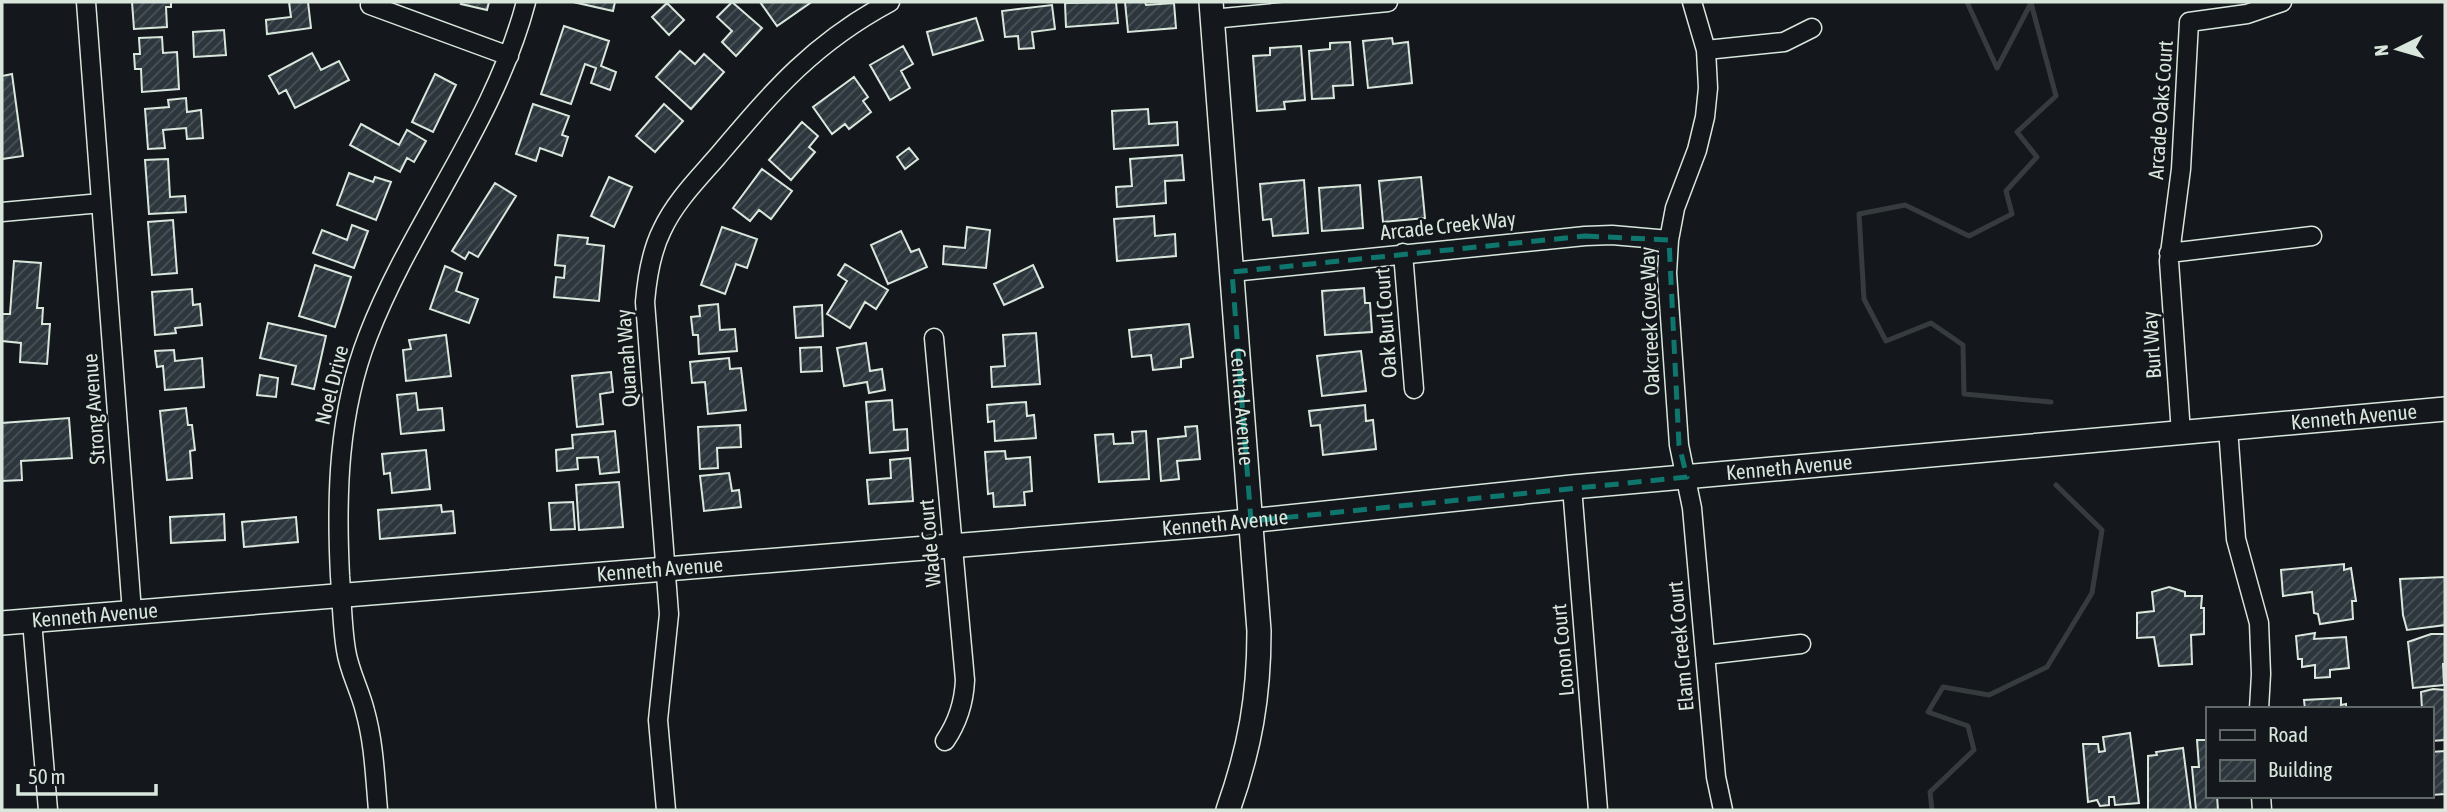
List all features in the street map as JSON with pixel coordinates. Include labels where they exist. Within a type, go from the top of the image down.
[{"type":"main road","name":"Central Avenue","points":[[1212,10],[1259,631],[1256,703],[1240,779],[1228,810]]},
{"type":"main road","name":"Kenneth Avenue","points":[[2,623],[1251,521],[1572,487],[2445,409]]},
{"type":"street","name":"Strong Avenue","points":[[86,2],[132,612]]},
{"type":"street","name":"Noel Drive","points":[[378,810],[372,738],[346,650],[341,595],[337,514],[339,460],[344,425],[359,361],[388,289],[475,133],[509,56],[526,2]]},
{"type":"street","name":"Quanah Way","points":[[666,810],[658,720],[669,614],[645,302],[652,258],[662,230],[677,204],[772,92],[801,62],[856,20],[890,2]]},
{"type":"street","points":[[1212,10],[1388,2]]},
{"type":"street","name":"Oakcreek Cove Way","points":[[1687,477],[1679,446],[1667,273],[1668,240],[1675,208],[1697,150],[1705,117],[1708,88],[1706,50],[1698,15],[1692,2]]},
{"type":"street","name":"Arcade Oaks Court","points":[[2169,253],[2181,169],[2189,22],[2247,14],[2282,2]]},
{"type":"street","points":[[370,5],[509,56]]},
{"type":"street","points":[[1706,50],[1784,42],[1812,28]]},
{"type":"street","points":[[2,212],[101,203]]},
{"type":"street","name":"Arcade Creek Way","points":[[1231,272],[1585,236],[1612,235],[1668,240]]},
{"type":"street","points":[[2169,253],[2312,236]]},
{"type":"street","name":"Oak Burl Court","points":[[1403,253],[1414,389]]},
{"type":"street","name":"Burl Way","points":[[2169,253],[2181,433]]},
{"type":"street","name":"Wade Court","points":[[934,338],[964,693],[958,718],[945,741]]},
{"type":"street","points":[[2228,428],[2236,539],[2259,623],[2259,707]]},
{"type":"street","name":"Elam Creek Court","points":[[1687,477],[1716,778],[1723,810]]},
{"type":"street","name":"Lonon Court","points":[[1572,487],[1598,810]]},
{"type":"street","points":[[32,621],[48,810]]},
{"type":"street","points":[[1705,655],[1801,644]]},
{"type":"highlighted area","points":[[1585,236],[1669,240],[1679,445],[1687,477],[1251,521],[1232,272]]},
{"type":"building","points":[[132,2],[171,2],[171,7],[166,7],[167,27],[134,29]]},
{"type":"building","points":[[289,2],[308,2],[311,28],[267,34],[266,20],[291,17]]},
{"type":"building","points":[[489,2],[487,10],[461,4]]},
{"type":"building","points":[[573,2],[615,2],[613,11]]},
{"type":"building","points":[[732,2],[762,28],[736,56],[722,42],[732,31],[717,17]]},
{"type":"building","points":[[760,2],[809,2],[810,3],[777,26]]},
{"type":"building","points":[[1116,2],[1118,23],[1066,27],[1065,3]]},
{"type":"building","points":[[1125,2],[1145,2],[1146,5],[1174,3],[1176,28],[1128,32]]},
{"type":"building","points":[[667,3],[684,20],[669,35],[652,17]]},
{"type":"building","points":[[1052,5],[1055,29],[1032,32],[1034,48],[1019,49],[1018,36],[1005,37],[1002,11]]},
{"type":"building","points":[[976,18],[983,40],[933,55],[927,32]]},
{"type":"building","points":[[564,26],[609,41],[601,66],[616,72],[610,90],[591,83],[596,68],[585,64],[571,104],[541,94]]},
{"type":"building","points":[[224,30],[226,55],[194,57],[193,32]]},
{"type":"building","points":[[162,37],[163,53],[177,52],[179,89],[142,92],[141,69],[135,69],[134,54],[140,54],[139,38]]},
{"type":"building","points":[[1392,38],[1393,44],[1408,42],[1412,83],[1368,88],[1363,41]]},
{"type":"building","points":[[1350,42],[1353,85],[1333,86],[1334,98],[1312,99],[1309,51],[1330,49],[1330,43]]},
{"type":"building","points":[[903,46],[913,64],[901,71],[910,88],[890,100],[870,65]]},
{"type":"building","points":[[1301,46],[1305,100],[1284,102],[1285,109],[1257,111],[1253,56],[1270,55],[1270,48]]},
{"type":"building","points":[[680,51],[695,64],[704,54],[724,72],[691,109],[656,77]]},
{"type":"building","points":[[312,53],[321,70],[339,61],[349,80],[295,108],[286,90],[279,94],[269,76]]},
{"type":"building","points":[[12,74],[23,156],[2,159],[2,76]]},
{"type":"building","points":[[435,74],[456,85],[433,132],[412,122]]},
{"type":"building","points":[[854,77],[868,97],[863,101],[871,112],[849,129],[845,124],[832,134],[813,107]]},
{"type":"building","points":[[186,98],[187,112],[201,110],[203,138],[187,139],[186,128],[163,130],[165,148],[148,149],[145,109],[169,107],[168,100]]},
{"type":"building","points":[[533,104],[569,116],[562,135],[568,137],[562,156],[540,148],[536,161],[516,154]]},
{"type":"building","points":[[664,104],[683,121],[655,152],[636,136]]},
{"type":"building","points":[[1148,109],[1149,124],[1177,122],[1178,145],[1114,149],[1112,111]]},
{"type":"building","points":[[802,122],[818,136],[809,147],[815,152],[791,180],[769,160]]},
{"type":"building","points":[[361,124],[399,145],[407,130],[426,141],[414,162],[407,158],[400,172],[350,145]]},
{"type":"building","points":[[909,148],[918,159],[905,169],[897,157]]},
{"type":"building","points":[[1182,155],[1184,180],[1165,181],[1166,203],[1117,207],[1116,187],[1132,186],[1130,159]]},
{"type":"building","points":[[168,159],[170,197],[185,196],[186,212],[149,214],[145,160]]},
{"type":"building","points":[[762,169],[792,191],[771,219],[759,210],[750,221],[733,208]]},
{"type":"building","points":[[349,173],[373,182],[375,177],[391,182],[376,220],[337,205]]},
{"type":"building","points":[[609,177],[632,187],[614,227],[591,216]]},
{"type":"building","points":[[1421,177],[1425,218],[1383,222],[1379,181]]},
{"type":"building","points":[[1304,180],[1308,233],[1273,236],[1271,219],[1263,220],[1260,184]]},
{"type":"building","points":[[495,183],[516,196],[478,257],[469,252],[465,259],[452,251]]},
{"type":"building","points":[[1360,185],[1363,228],[1322,231],[1319,188]]},
{"type":"building","points":[[1154,216],[1155,236],[1175,234],[1176,256],[1117,261],[1114,219]]},
{"type":"building","points":[[173,220],[177,273],[152,275],[148,222]]},
{"type":"building","points":[[352,225],[368,231],[354,268],[313,253],[322,230],[347,240]]},
{"type":"building","points":[[722,227],[757,239],[747,268],[736,264],[725,294],[701,285]]},
{"type":"building","points":[[967,227],[990,230],[986,268],[943,264],[944,246],[965,248]]},
{"type":"building","points":[[901,231],[911,252],[919,249],[927,267],[888,284],[871,245]]},
{"type":"building","points":[[558,235],[588,238],[587,244],[604,246],[599,301],[554,297],[556,277],[564,278],[565,266],[555,265]]},
{"type":"building","points":[[14,261],[41,263],[37,308],[43,308],[42,324],[50,324],[47,364],[20,362],[21,343],[2,341],[2,314],[10,314]]},
{"type":"building","points":[[845,264],[888,290],[876,309],[865,302],[850,328],[827,314],[847,281],[838,275]]},
{"type":"building","points":[[315,265],[351,277],[335,327],[299,316]]},
{"type":"building","points":[[1033,265],[1043,287],[1004,305],[994,284]]},
{"type":"building","points":[[445,266],[462,273],[456,291],[478,299],[469,323],[430,309]]},
{"type":"building","points":[[1364,288],[1365,303],[1370,303],[1372,332],[1325,335],[1322,291]]},
{"type":"building","points":[[192,289],[193,305],[200,304],[202,325],[175,328],[176,333],[155,335],[152,292]]},
{"type":"building","points":[[718,304],[720,330],[735,329],[737,351],[699,354],[698,335],[693,335],[691,317],[700,316],[699,306]]},
{"type":"building","points":[[822,305],[823,336],[796,338],[794,307]]},
{"type":"building","points":[[268,323],[326,336],[314,389],[292,384],[296,366],[260,358]]},
{"type":"building","points":[[1189,324],[1193,357],[1181,359],[1181,367],[1153,370],[1151,355],[1132,357],[1129,330]]},
{"type":"building","points":[[1036,333],[1040,384],[992,387],[991,367],[1005,366],[1003,335]]},
{"type":"building","points":[[446,335],[451,376],[406,381],[403,350],[411,349],[409,340]]},
{"type":"building","points":[[866,343],[870,371],[882,369],[885,390],[869,393],[867,382],[844,386],[837,348]]},
{"type":"building","points":[[821,347],[822,371],[801,372],[800,348]]},
{"type":"building","points":[[174,350],[175,361],[202,358],[204,387],[165,390],[163,366],[157,367],[155,351]]},
{"type":"building","points":[[1361,351],[1366,391],[1322,396],[1317,356]]},
{"type":"building","points":[[729,358],[730,369],[741,368],[746,410],[708,414],[705,382],[692,383],[690,362]]},
{"type":"building","points":[[611,372],[613,392],[600,394],[603,424],[577,427],[572,376]]},
{"type":"building","points":[[260,375],[278,378],[276,397],[257,395]]},
{"type":"building","points":[[416,393],[418,410],[442,408],[444,430],[401,434],[397,395]]},
{"type":"building","points":[[892,400],[894,430],[907,429],[908,450],[870,453],[866,402]]},
{"type":"building","points":[[1026,402],[1027,416],[1034,415],[1036,438],[995,441],[994,421],[988,422],[987,405]]},
{"type":"building","points":[[1365,405],[1366,421],[1373,420],[1376,449],[1323,455],[1320,425],[1311,426],[1309,411]]},
{"type":"building","points":[[186,408],[188,425],[192,425],[195,450],[190,451],[192,478],[167,480],[160,411]]},
{"type":"building","points":[[69,418],[72,458],[21,461],[22,480],[2,481],[2,423]]},
{"type":"building","points":[[740,425],[741,447],[717,448],[718,468],[700,469],[698,427]]},
{"type":"building","points":[[1197,426],[1200,459],[1177,461],[1179,479],[1161,481],[1158,439],[1186,436],[1185,427]]},
{"type":"building","points":[[615,431],[619,472],[600,474],[598,457],[577,458],[578,469],[557,471],[556,450],[573,448],[572,435]]},
{"type":"building","points":[[1146,431],[1149,479],[1099,482],[1095,435],[1113,434],[1114,444],[1133,443],[1132,432]]},
{"type":"building","points":[[426,450],[430,489],[392,493],[390,473],[384,474],[382,454]]},
{"type":"building","points":[[1005,451],[1006,459],[1030,457],[1032,491],[1024,492],[1025,505],[994,507],[993,493],[988,494],[985,452]]},
{"type":"building","points":[[910,458],[913,501],[869,504],[867,480],[891,478],[890,460]]},
{"type":"building","points":[[729,473],[732,491],[739,490],[741,507],[704,511],[700,476]]},
{"type":"building","points":[[619,482],[623,527],[579,530],[576,485]]},
{"type":"building","points":[[573,502],[575,529],[551,530],[549,503]]},
{"type":"building","points":[[441,505],[442,512],[453,511],[455,533],[380,539],[378,510]]},
{"type":"building","points":[[224,514],[225,540],[171,543],[170,517]]},
{"type":"building","points":[[296,517],[298,542],[244,547],[242,522]]},
{"type":"building","points":[[2344,564],[2344,570],[2351,568],[2356,601],[2352,601],[2353,619],[2320,624],[2318,614],[2314,613],[2312,592],[2283,596],[2281,570]]},
{"type":"building","points":[[2445,577],[2445,625],[2407,630],[2400,579]]},
{"type":"building","points":[[2169,587],[2185,592],[2185,596],[2202,596],[2204,634],[2191,635],[2192,664],[2159,666],[2154,637],[2137,638],[2137,613],[2154,611],[2152,592]]},
{"type":"building","points":[[2315,633],[2314,639],[2346,637],[2349,668],[2330,670],[2330,677],[2315,678],[2315,665],[2302,667],[2302,659],[2298,659],[2296,636]]},
{"type":"building","points":[[2431,634],[2445,634],[2444,685],[2413,688],[2408,642]]},
{"type":"building","points":[[2445,690],[2445,740],[2433,741],[2433,707],[2422,707],[2421,692]]},
{"type":"building","points":[[2341,698],[2341,705],[2346,704],[2346,707],[2305,707],[2304,700]]},
{"type":"building","points":[[2130,733],[2139,803],[2115,805],[2114,797],[2109,797],[2109,805],[2100,806],[2097,800],[2088,802],[2083,744],[2098,744],[2099,752],[2105,751],[2103,737]]},
{"type":"building","points":[[2197,740],[2206,740],[2206,798],[2217,798],[2218,810],[2196,810],[2192,767],[2199,767]]},
{"type":"building","points":[[2183,748],[2191,810],[2148,810],[2148,756],[2157,755],[2156,752]]},
{"type":"building","points":[[2445,751],[2445,794],[2433,795],[2433,752]]},
{"type":"waterway","points":[[1967,2],[1997,68],[2031,3],[2056,96],[2017,132],[2037,157],[2006,191],[2012,214],[1969,236],[1905,205],[1859,214],[1864,299],[1886,341],[1931,323],[1963,345],[1964,394],[2051,402]]},
{"type":"waterway","points":[[1932,810],[1930,792],[1974,750],[1968,726],[1928,712],[1943,687],[1989,695],[2047,667],[2092,593],[2102,530],[2056,485]]}]
